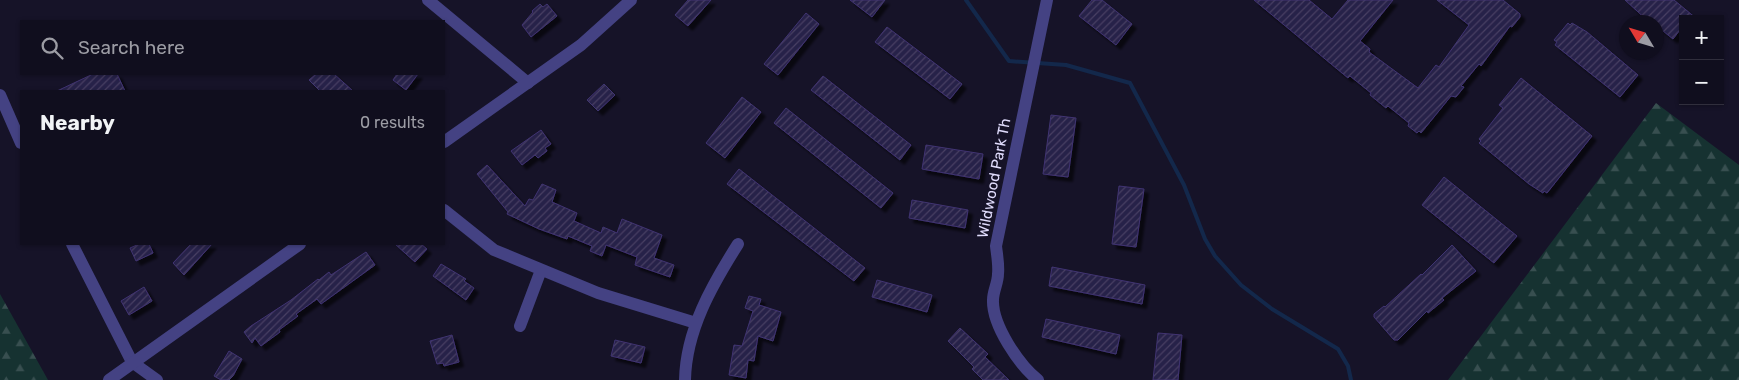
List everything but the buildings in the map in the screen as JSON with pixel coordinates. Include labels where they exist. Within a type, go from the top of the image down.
[{"type":"street","points":[[428,0],[528,83]]},
{"type":"street","points":[[445,141],[581,45],[632,0]]},
{"type":"street","name":"Wildwood Park Th","points":[[1038,380],[1030,374],[1009,346],[996,318],[992,301],[998,274],[996,246],[1046,0]]},
{"type":"street","points":[[0,95],[20,141]]},
{"type":"street","points":[[445,211],[494,250],[598,293],[696,323]]},
{"type":"street","points":[[685,380],[696,323],[713,283],[738,244]]},
{"type":"street","points":[[73,245],[132,362],[157,380]]},
{"type":"street","points":[[108,380],[299,245]]},
{"type":"street","points":[[520,326],[541,270]]},
{"type":"green space","points":[[1656,103],[1739,165],[1739,380],[1448,380]]},
{"type":"green space","points":[[0,294],[48,380],[0,380]]},
{"type":"waterway","points":[[966,0],[1009,61],[1066,65],[1130,83],[1184,185],[1205,239],[1215,256],[1241,285],[1272,309],[1338,349],[1348,366],[1351,380]]}]
